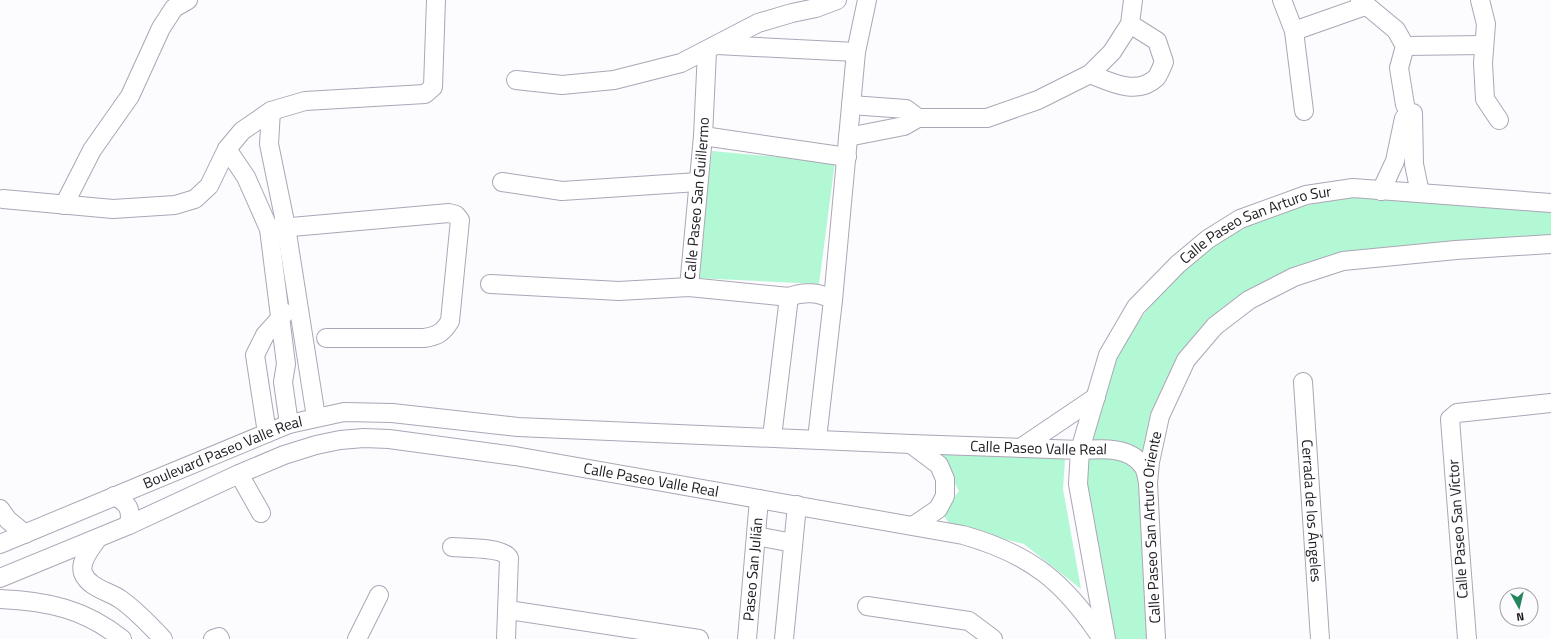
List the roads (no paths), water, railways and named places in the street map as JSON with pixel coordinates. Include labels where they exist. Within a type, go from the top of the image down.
[{"type":"street","points":[[64,205],[92,150],[130,96],[161,28],[174,8],[188,0]]},
{"type":"street","points":[[209,186],[227,149],[242,131],[271,111],[305,101],[425,94],[430,92],[434,87],[436,0]]},
{"type":"street","points":[[516,80],[562,85],[614,80],[682,63],[758,22],[816,8],[837,0]]},
{"type":"street","points":[[817,439],[847,157],[856,52],[867,0]]},
{"type":"street","points":[[848,137],[904,126],[918,118],[987,118],[1038,100],[1090,74],[1112,52],[1130,24],[1133,0]]},
{"type":"street","points":[[1282,0],[1294,31],[1304,110]]},
{"type":"street","points":[[1480,0],[1486,24],[1483,63],[1485,99],[1499,120]]},
{"type":"street","points":[[1294,31],[1362,3],[1396,30],[1405,46],[1399,68],[1420,193]]},
{"type":"street","points":[[1090,74],[1123,87],[1141,86],[1156,78],[1164,62],[1157,41],[1130,24]]},
{"type":"street","points":[[1405,46],[1484,45]]},
{"type":"street","points":[[712,48],[856,52]]},
{"type":"street","name":"Calle Paseo San Guillermo","points":[[712,48],[705,85],[703,136],[689,287],[789,297],[794,295],[815,294],[824,295],[832,300]]},
{"type":"street","points":[[682,63],[705,85]]},
{"type":"street","points":[[851,105],[906,109],[918,118]]},
{"type":"street","points":[[271,111],[269,144],[277,228],[280,318],[286,364],[283,382],[288,424]]},
{"type":"street","points":[[1381,190],[1395,161],[1407,119]]},
{"type":"street","points":[[242,131],[256,133],[269,144]]},
{"type":"street","points":[[703,136],[847,157]]},
{"type":"street","points":[[227,149],[277,228],[298,303],[316,417]]},
{"type":"street","points":[[1395,161],[1414,164]]},
{"type":"street","points":[[3,199],[113,209],[175,205],[195,199],[209,186],[231,177],[246,177]]},
{"type":"street","points":[[502,182],[562,192],[698,182]]},
{"type":"street","name":"Calle Paseo San Arturo Sur","points":[[1080,450],[1108,355],[1136,307],[1178,264],[1208,239],[1240,219],[1306,195],[1353,188],[1551,203]]},
{"type":"street","points":[[277,228],[449,213],[456,215],[460,220],[450,321],[444,331],[437,336],[424,338],[326,338]]},
{"type":"street","name":"Calle Paseo San Arturo Oriente","points":[[1156,639],[1148,483],[1150,462],[1160,416],[1186,360],[1215,326],[1249,300],[1294,277],[1343,262],[1456,250],[1551,244]]},
{"type":"street","points":[[490,284],[619,291],[689,287]]},
{"type":"street","points":[[772,437],[789,297]]},
{"type":"street","points":[[267,433],[255,355],[265,336],[280,318],[298,303]]},
{"type":"street","name":"Cerrada de los Ángeles","points":[[1303,382],[1320,639]]},
{"type":"street","points":[[1022,447],[1096,397]]},
{"type":"street","name":"Calle Paseo San Víctor","points":[[1467,639],[1450,419],[1457,413],[1551,403]]},
{"type":"street","name":"Boulevard Paseo Valle Real","points":[[0,544],[288,424],[344,412],[392,413],[450,419]]},
{"type":"street","points":[[389,439],[393,426],[392,413]]},
{"type":"street","points":[[447,447],[439,432],[450,419]]},
{"type":"street","name":"Calle Paseo Valle Real","points":[[450,419],[518,427],[910,444],[1080,450],[1105,448],[1127,453],[1142,465],[1148,483]]},
{"type":"street","points":[[515,456],[518,427]]},
{"type":"street","name":"Calle Paseo Valle Real","points":[[389,439],[515,456],[963,535],[987,542],[1024,558],[1046,573],[1072,599],[1102,639]]},
{"type":"street","name":"Boulevard Paseo Valle Real","points":[[0,578],[129,525],[239,474],[284,455],[316,445],[346,440],[389,439]]},
{"type":"street","points":[[910,444],[938,465],[945,479],[945,496],[938,509],[913,526]]},
{"type":"street","points":[[1080,450],[1078,484],[1106,639]]},
{"type":"street","points":[[239,474],[261,513]]},
{"type":"street","points":[[114,496],[125,502],[130,509],[129,525]]},
{"type":"street","name":"Paseo San Julián","points":[[747,639],[759,499]]},
{"type":"street","points":[[784,639],[797,505]]},
{"type":"street","points":[[0,509],[8,520],[25,534]]},
{"type":"street","points":[[756,536],[793,543]]},
{"type":"street","points":[[98,538],[84,559],[83,572],[90,583],[120,599],[152,626],[163,639]]},
{"type":"street","points":[[452,547],[499,551],[507,554],[510,562],[506,639]]},
{"type":"street","points":[[357,639],[379,595]]},
{"type":"street","points":[[0,599],[53,604],[105,625],[122,639]]},
{"type":"street","points":[[867,606],[969,621],[993,639]]},
{"type":"street","points":[[508,610],[647,635],[700,639]]}]
